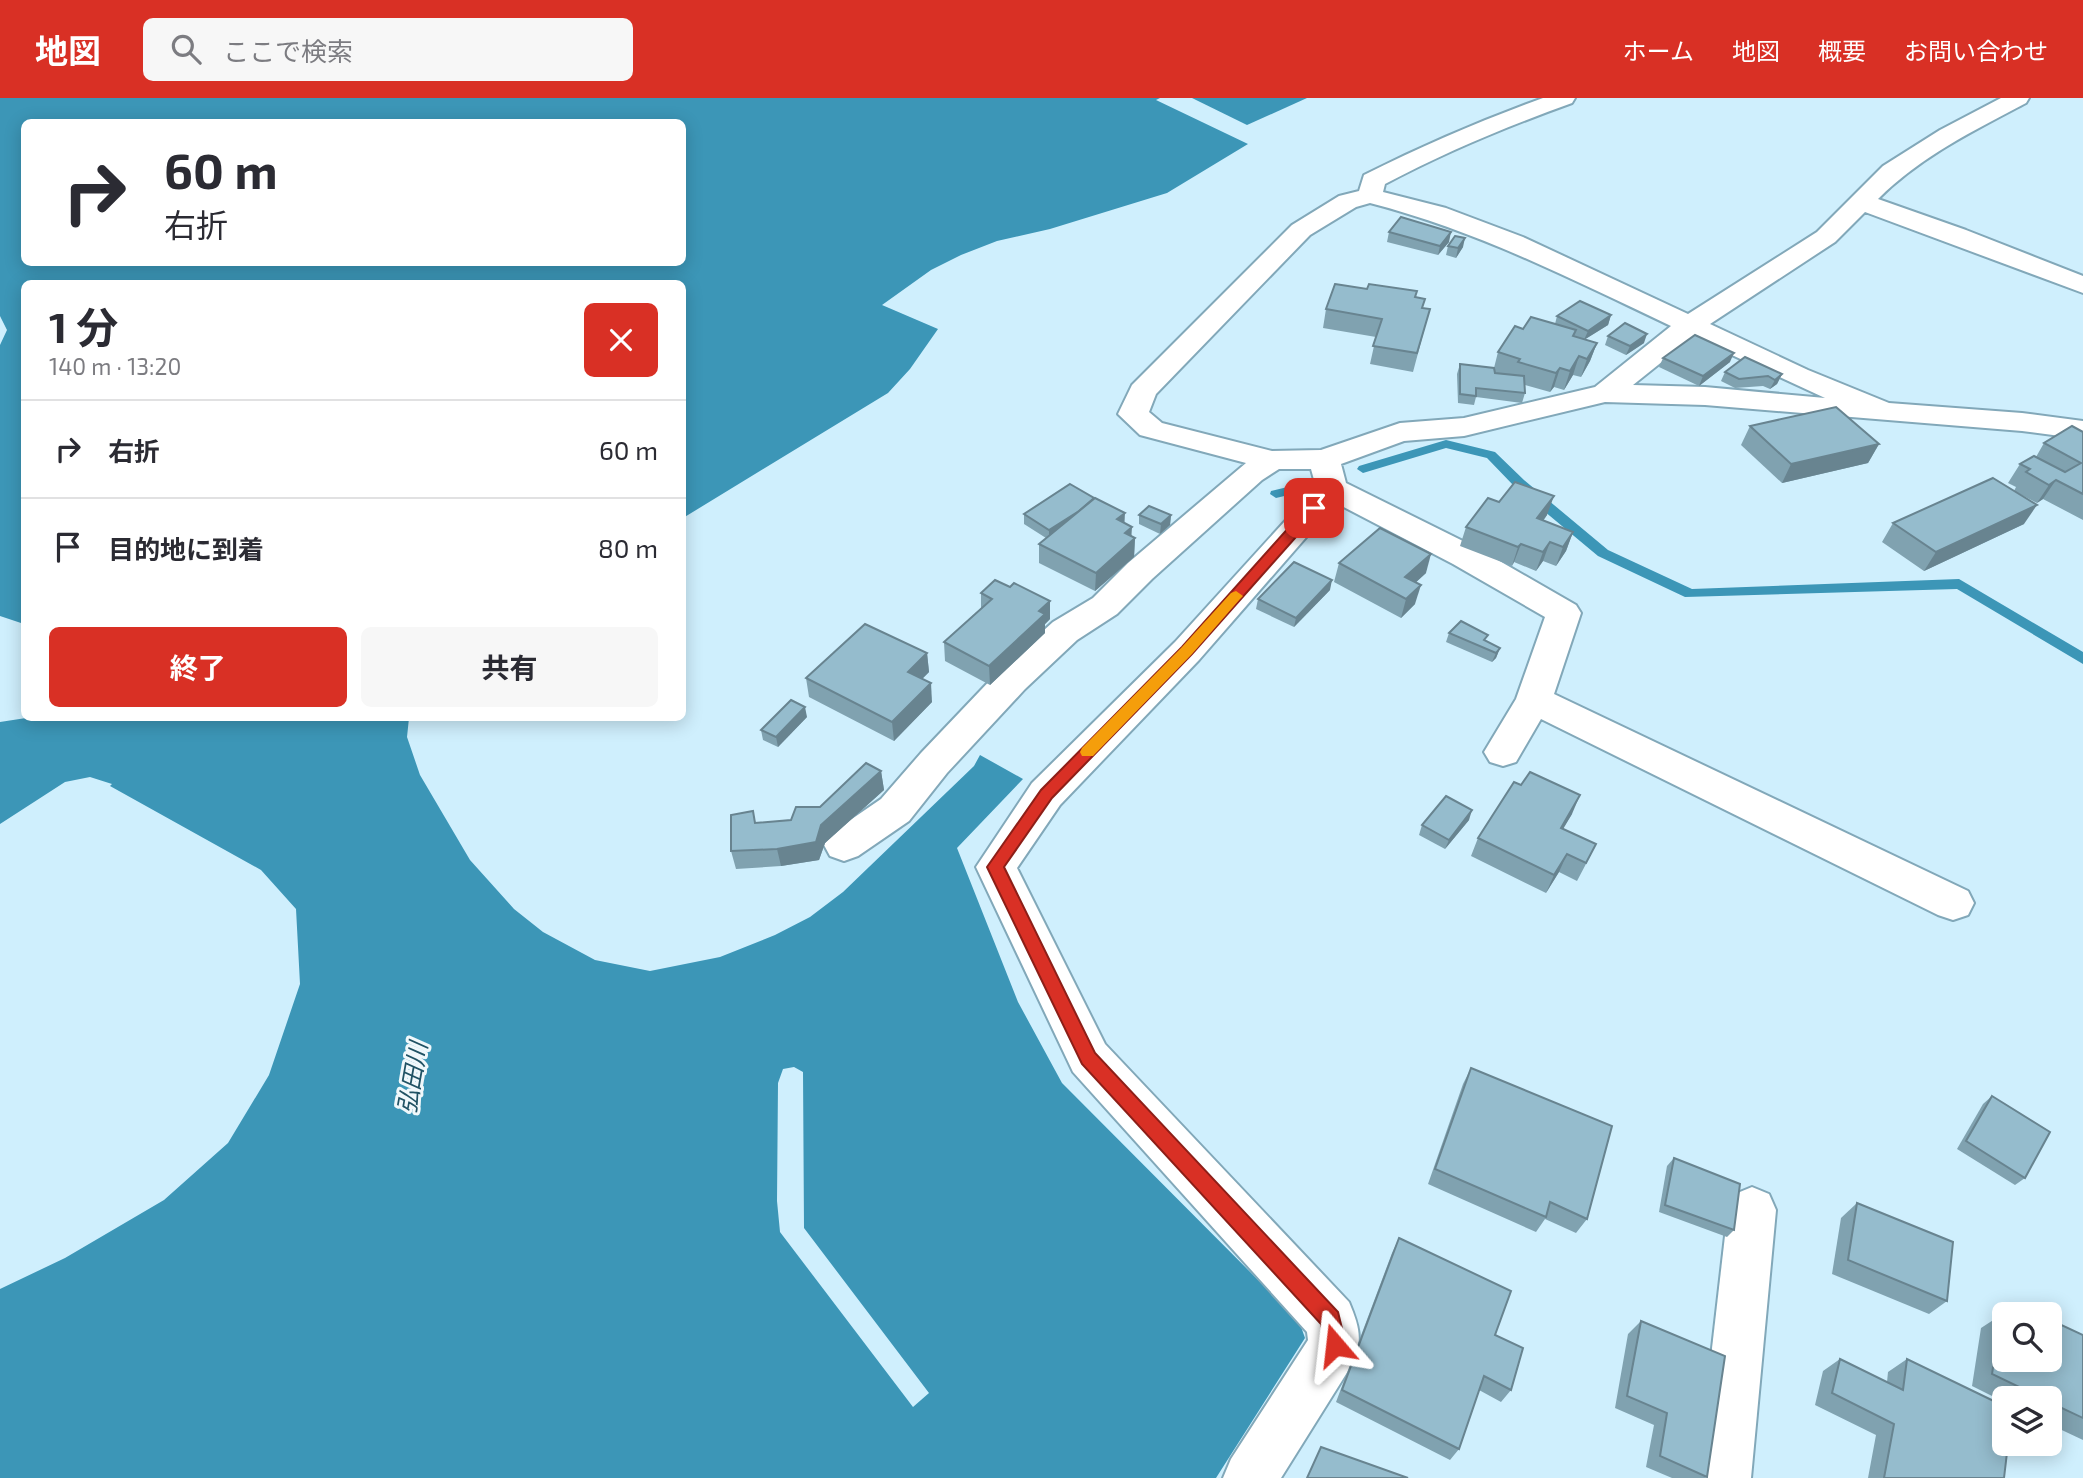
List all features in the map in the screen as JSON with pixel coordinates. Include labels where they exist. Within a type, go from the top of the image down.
[{"type":"street","points":[[1370,196],[1373,180],[1399,166],[1513,116],[1564,98]]},
{"type":"street","points":[[1605,393],[1690,325],[1826,237],[1892,172],[1906,162],[1948,135],[2018,98]]},
{"type":"street","points":[[1503,752],[1534,701],[1564,613],[1328,473],[1151,429],[1133,414],[1142,391],[1301,230],[1348,201],[1370,196],[1437,213],[1514,242],[1798,376],[1884,412]]},
{"type":"street","points":[[1861,202],[1957,235],[2083,285]]},
{"type":"street","points":[[1250,1478],[1335,1345],[1331,1320],[1089,1058],[996,867],[1046,794],[1187,650],[1328,473],[1400,432],[1464,427],[1605,393],[1717,397],[2022,422],[2083,430]]},
{"type":"street","points":[[844,845],[895,810],[934,762],[1012,680],[1065,631],[1105,606],[1140,571],[1241,482],[1272,460]]},
{"type":"street","points":[[1534,701],[1953,903]]},
{"type":"street","points":[[1724,1478],[1752,1210]]},
{"type":"water","points":[[0,98],[1160,98],[1156,100],[1248,144],[1167,193],[1050,229],[997,241],[931,270],[882,305],[938,329],[910,369],[888,393],[686,516],[686,280],[21,280],[21,623],[0,616],[0,345],[7,330],[0,316]]},
{"type":"water","points":[[1192,98],[1307,98],[1247,125]]},
{"type":"water","name":"弘田川","points":[[21,719],[21,721],[409,721],[407,737],[420,775],[470,860],[514,909],[543,932],[595,960],[650,971],[720,957],[775,935],[810,917],[843,892],[974,766],[980,755],[1023,779],[957,848],[1018,1002],[1062,1083],[1299,1321],[1305,1338],[1216,1478],[0,1478],[0,1289],[65,1258],[164,1200],[228,1143],[269,1075],[300,984],[296,909],[261,870],[110,786],[112,784],[90,777],[65,782],[0,824],[0,722]],"holes":[[[794,1067],[803,1072],[804,1228],[929,1393],[913,1407],[780,1232],[777,1201],[778,1083],[783,1069]]]},
{"type":"building","points":[[1401,217],[1451,232],[1440,246],[1389,232]]},
{"type":"building","points":[[1455,236],[1465,238],[1458,248],[1448,246]]},
{"type":"building","points":[[1335,284],[1367,289],[1369,284],[1417,291],[1415,297],[1425,299],[1422,308],[1430,309],[1417,353],[1373,346],[1382,319],[1326,309]]},
{"type":"building","points":[[1580,301],[1611,315],[1588,331],[1557,316]]},
{"type":"building","points":[[1531,317],[1576,330],[1573,336],[1597,343],[1587,359],[1579,356],[1570,371],[1560,368],[1556,373],[1518,362],[1520,359],[1498,352],[1515,326],[1523,329]]},
{"type":"building","points":[[1625,323],[1647,334],[1630,346],[1608,336]]},
{"type":"building","points":[[1695,335],[1734,353],[1703,376],[1663,358]]},
{"type":"building","points":[[1745,357],[1782,374],[1775,380],[1768,376],[1739,379],[1725,372]]},
{"type":"building","points":[[1460,364],[1494,368],[1495,373],[1524,376],[1525,393],[1476,388],[1476,396],[1460,394]]},
{"type":"building","points":[[1836,407],[1879,444],[1791,464],[1750,426]]},
{"type":"building","points":[[2072,426],[2083,432],[2083,494],[2056,480],[2049,485],[2026,472],[2030,469],[2020,464],[2034,456],[2065,472],[2081,463],[2044,443]]},
{"type":"building","points":[[1993,478],[2037,505],[1936,552],[1893,523]]},
{"type":"building","points":[[1515,482],[1554,496],[1537,518],[1573,532],[1563,547],[1550,542],[1543,552],[1521,544],[1518,547],[1466,527],[1488,498],[1499,502]]},
{"type":"building","points":[[1070,484],[1094,498],[1049,530],[1024,514]]},
{"type":"building","points":[[1095,498],[1125,513],[1117,519],[1132,527],[1125,533],[1135,538],[1096,573],[1039,544]]},
{"type":"building","points":[[1149,506],[1171,515],[1161,524],[1139,515]]},
{"type":"building","points":[[1380,528],[1431,554],[1405,577],[1421,585],[1406,599],[1339,563]]},
{"type":"building","points":[[1294,562],[1332,580],[1296,618],[1258,599]]},
{"type":"building","points":[[995,580],[1010,587],[1014,583],[1050,601],[1039,611],[1045,614],[989,666],[944,642],[992,599],[981,593]]},
{"type":"building","points":[[1461,621],[1488,635],[1484,640],[1500,648],[1496,653],[1449,633]]},
{"type":"building","points":[[865,624],[927,653],[908,672],[931,683],[892,722],[806,678]]},
{"type":"building","points":[[791,700],[805,707],[776,737],[761,730]]},
{"type":"building","points":[[866,763],[881,771],[821,825],[816,842],[777,849],[731,851],[731,815],[753,811],[755,823],[791,820],[796,807],[820,807]]},
{"type":"building","points":[[1530,772],[1580,795],[1561,828],[1596,844],[1586,863],[1567,854],[1554,875],[1478,838],[1514,782],[1521,785]]},
{"type":"building","points":[[1446,796],[1472,810],[1449,840],[1422,825]]},
{"type":"building","points":[[1471,1068],[1612,1126],[1587,1219],[1550,1202],[1546,1217],[1435,1169]]},
{"type":"building","points":[[1992,1096],[2050,1132],[2025,1178],[1966,1141]]},
{"type":"building","points":[[1674,1158],[1740,1184],[1734,1230],[1665,1205]]},
{"type":"building","points":[[1857,1203],[1953,1242],[1947,1301],[1848,1260]]},
{"type":"building","points":[[1399,1238],[1511,1291],[1495,1335],[1523,1348],[1511,1390],[1484,1376],[1459,1449],[1342,1390]]},
{"type":"building","points":[[1641,1321],[1725,1356],[1707,1477],[1660,1456],[1667,1413],[1627,1396]]},
{"type":"building","points":[[2062,1325],[2083,1335],[2083,1418],[2062,1408],[2062,1386],[2017,1386],[1992,1374],[2062,1372]]},
{"type":"building","points":[[1840,1359],[1903,1390],[1907,1359],[1992,1400],[1992,1456],[2007,1456],[2004,1478],[1884,1478],[1894,1424],[1832,1393]]},
{"type":"building","points":[[1321,1447],[1408,1478],[1307,1478]]},
{"type":"waterway","points":[[1363,469],[1446,444],[1491,455],[1519,483],[1603,553],[1690,594],[1959,584],[2083,659]]},
{"type":"waterway","points":[[1276,494],[1296,489]]},
{"type":"slow traffic","points":[[1088,752],[1236,596]]},
{"type":"route","points":[[1314,508],[1187,650],[1046,794],[996,867],[1089,1058],[1331,1320],[1335,1345]]}]
